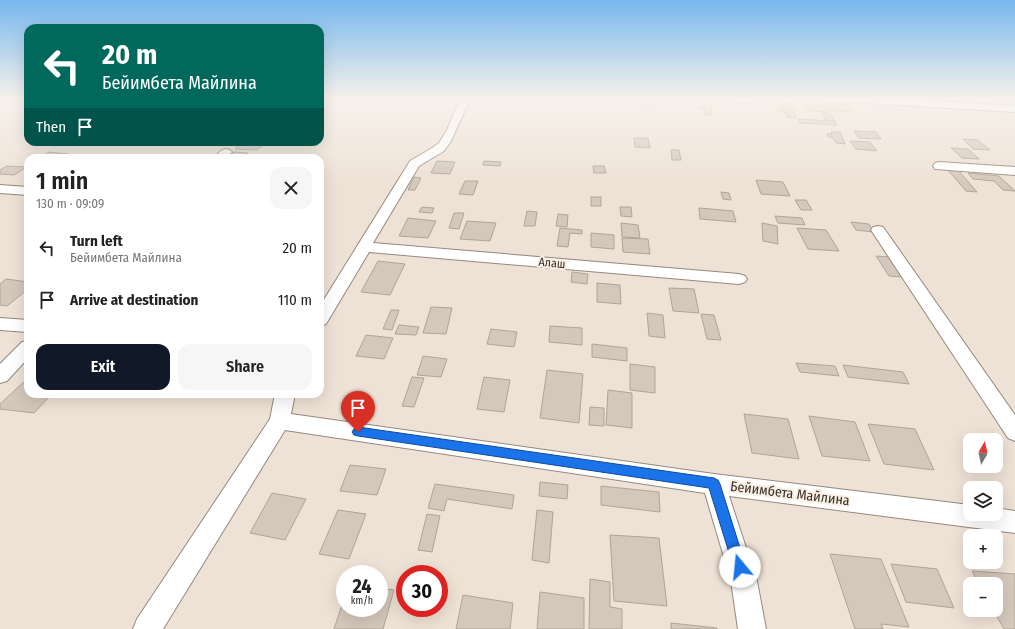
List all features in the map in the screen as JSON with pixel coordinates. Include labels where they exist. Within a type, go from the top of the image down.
[{"type":"street","points":[[324,313],[414,164],[420,158],[432,154],[444,145],[452,128]]},
{"type":"street","points":[[939,166],[1015,171]]},
{"type":"street","points":[[0,189],[24,191]]},
{"type":"street","points":[[878,230],[1015,432]]},
{"type":"street","name":"Алаш","points":[[364,247],[739,279]]},
{"type":"street","points":[[0,324],[24,326]]},
{"type":"street","points":[[0,376],[24,351]]},
{"type":"street","points":[[148,629],[280,420],[284,398]]},
{"type":"street","name":"Бейимбета Майлина","points":[[280,420],[714,484],[1015,522]]},
{"type":"street","points":[[714,484],[744,581],[752,629]]},
{"type":"building","points":[[854,131],[876,132],[881,139],[859,138]]},
{"type":"building","points":[[831,132],[840,132],[845,144],[836,143],[833,138],[828,137],[827,134],[832,134]]},
{"type":"building","points":[[634,138],[648,138],[650,148],[635,147]]},
{"type":"building","points":[[963,139],[978,140],[990,150],[973,149]]},
{"type":"building","points":[[850,141],[870,142],[877,151],[856,149]]},
{"type":"building","points":[[238,146],[262,146],[257,150],[235,149]]},
{"type":"building","points":[[951,148],[968,149],[979,159],[962,158]]},
{"type":"building","points":[[671,150],[679,150],[681,160],[672,160]]},
{"type":"building","points":[[49,152],[68,154],[46,154]]},
{"type":"building","points":[[234,152],[248,153],[247,154],[232,154]]},
{"type":"building","points":[[437,161],[455,162],[450,174],[431,173]]},
{"type":"building","points":[[484,161],[501,162],[500,166],[483,165]]},
{"type":"building","points":[[7,166],[24,167],[24,169],[14,175],[0,174],[0,170]]},
{"type":"building","points":[[593,166],[604,166],[606,173],[594,173]]},
{"type":"building","points":[[947,169],[958,170],[977,192],[966,191]]},
{"type":"building","points":[[968,173],[999,176],[1015,191],[1003,190],[994,181],[973,179]]},
{"type":"building","points":[[414,177],[421,178],[415,190],[408,190]]},
{"type":"building","points":[[756,180],[783,182],[790,196],[761,194]]},
{"type":"building","points":[[465,181],[478,181],[473,195],[459,194]]},
{"type":"building","points":[[721,192],[729,193],[731,200],[723,199]]},
{"type":"building","points":[[591,197],[601,197],[601,206],[591,206]]},
{"type":"building","points":[[795,200],[806,200],[812,210],[801,210]]},
{"type":"building","points":[[422,207],[434,208],[432,213],[419,212]]},
{"type":"building","points":[[620,207],[631,207],[632,217],[621,216]]},
{"type":"building","points":[[699,208],[733,211],[736,222],[700,219]]},
{"type":"building","points":[[527,211],[537,212],[535,226],[524,226]]},
{"type":"building","points":[[454,213],[464,213],[459,229],[449,228]]},
{"type":"building","points":[[558,214],[568,215],[567,227],[556,226]]},
{"type":"building","points":[[775,216],[802,218],[805,225],[778,223]]},
{"type":"building","points":[[408,218],[436,221],[428,238],[399,236]]},
{"type":"building","points":[[467,221],[496,223],[490,241],[460,239]]},
{"type":"building","points":[[851,222],[869,224],[873,232],[856,230]]},
{"type":"building","points":[[621,223],[638,225],[640,238],[622,237]]},
{"type":"building","points":[[762,223],[777,226],[778,244],[763,241]]},
{"type":"building","points":[[560,228],[582,230],[582,234],[570,233],[568,247],[557,246]]},
{"type":"building","points":[[797,228],[826,230],[839,251],[808,249]]},
{"type":"building","points":[[591,233],[614,235],[614,249],[591,247]]},
{"type":"building","points":[[622,238],[648,239],[650,254],[623,252]]},
{"type":"building","points":[[876,256],[889,257],[903,277],[889,276]]},
{"type":"building","points":[[378,261],[405,264],[390,295],[361,292]]},
{"type":"building","points":[[572,272],[588,274],[587,284],[571,282]]},
{"type":"building","points":[[6,279],[24,281],[24,292],[7,306],[0,305],[0,284]]},
{"type":"building","points":[[597,283],[620,285],[621,304],[597,302]]},
{"type":"building","points":[[669,288],[694,289],[699,313],[673,311]]},
{"type":"building","points":[[431,307],[452,308],[446,334],[423,333]]},
{"type":"building","points":[[391,310],[399,310],[392,330],[383,329]]},
{"type":"building","points":[[647,313],[663,315],[665,338],[649,336]]},
{"type":"building","points":[[701,314],[714,315],[721,340],[707,339]]},
{"type":"building","points":[[399,325],[419,327],[416,335],[395,334]]},
{"type":"building","points":[[550,326],[582,328],[582,345],[549,342]]},
{"type":"building","points":[[491,329],[517,332],[514,347],[487,344]]},
{"type":"building","points":[[366,335],[393,338],[384,359],[356,356]]},
{"type":"building","points":[[592,344],[627,348],[627,361],[592,357]]},
{"type":"building","points":[[423,356],[447,359],[441,377],[417,375]]},
{"type":"building","points":[[796,363],[835,366],[839,376],[800,372]]},
{"type":"building","points":[[630,364],[655,367],[655,393],[630,390]]},
{"type":"building","points":[[843,365],[903,372],[909,384],[848,377]]},
{"type":"building","points":[[547,370],[583,374],[579,423],[540,418]]},
{"type":"building","points":[[412,377],[424,378],[414,407],[402,406]]},
{"type":"building","points":[[484,377],[510,380],[504,412],[477,409]]},
{"type":"building","points":[[24,382],[24,398],[48,398],[34,413],[0,409],[0,404]]},
{"type":"building","points":[[608,390],[632,393],[632,428],[606,425]]},
{"type":"building","points":[[590,407],[604,408],[604,426],[589,425]]},
{"type":"building","points":[[744,414],[788,419],[799,459],[752,453]]},
{"type":"building","points":[[809,416],[855,422],[870,461],[822,456]]},
{"type":"building","points":[[868,424],[915,429],[934,470],[884,464]]},
{"type":"building","points":[[350,465],[386,469],[377,495],[340,491]]},
{"type":"building","points":[[540,482],[568,485],[567,499],[539,496]]},
{"type":"building","points":[[435,484],[514,495],[512,509],[447,499],[444,511],[428,508]]},
{"type":"building","points":[[601,486],[659,492],[660,512],[601,505]]},
{"type":"building","points":[[272,493],[306,499],[285,540],[250,533]]},
{"type":"building","points":[[338,510],[366,514],[349,559],[319,554]]},
{"type":"building","points":[[537,510],[553,512],[549,563],[532,560]]},
{"type":"building","points":[[427,514],[440,516],[432,552],[418,550]]},
{"type":"building","points":[[610,535],[659,538],[667,606],[614,601]]},
{"type":"building","points":[[830,554],[881,559],[909,627],[881,624],[883,629],[855,629]]},
{"type":"building","points":[[891,564],[937,569],[954,608],[906,602]]},
{"type":"building","points":[[972,571],[1015,574],[1015,629],[1004,629],[997,617],[1003,617],[1003,577],[975,577]]},
{"type":"building","points":[[590,579],[610,582],[610,607],[622,609],[622,629],[589,629]]},
{"type":"building","points":[[388,589],[394,590],[388,611]]},
{"type":"building","points":[[540,592],[584,598],[584,629],[537,629]]},
{"type":"building","points":[[463,595],[513,603],[510,629],[456,629]]},
{"type":"building","points":[[338,617],[386,617],[383,629],[334,629]]},
{"type":"building","points":[[671,623],[717,628],[717,629],[671,629]]},
{"type":"route","points":[[358,432],[714,484],[740,567]]}]
